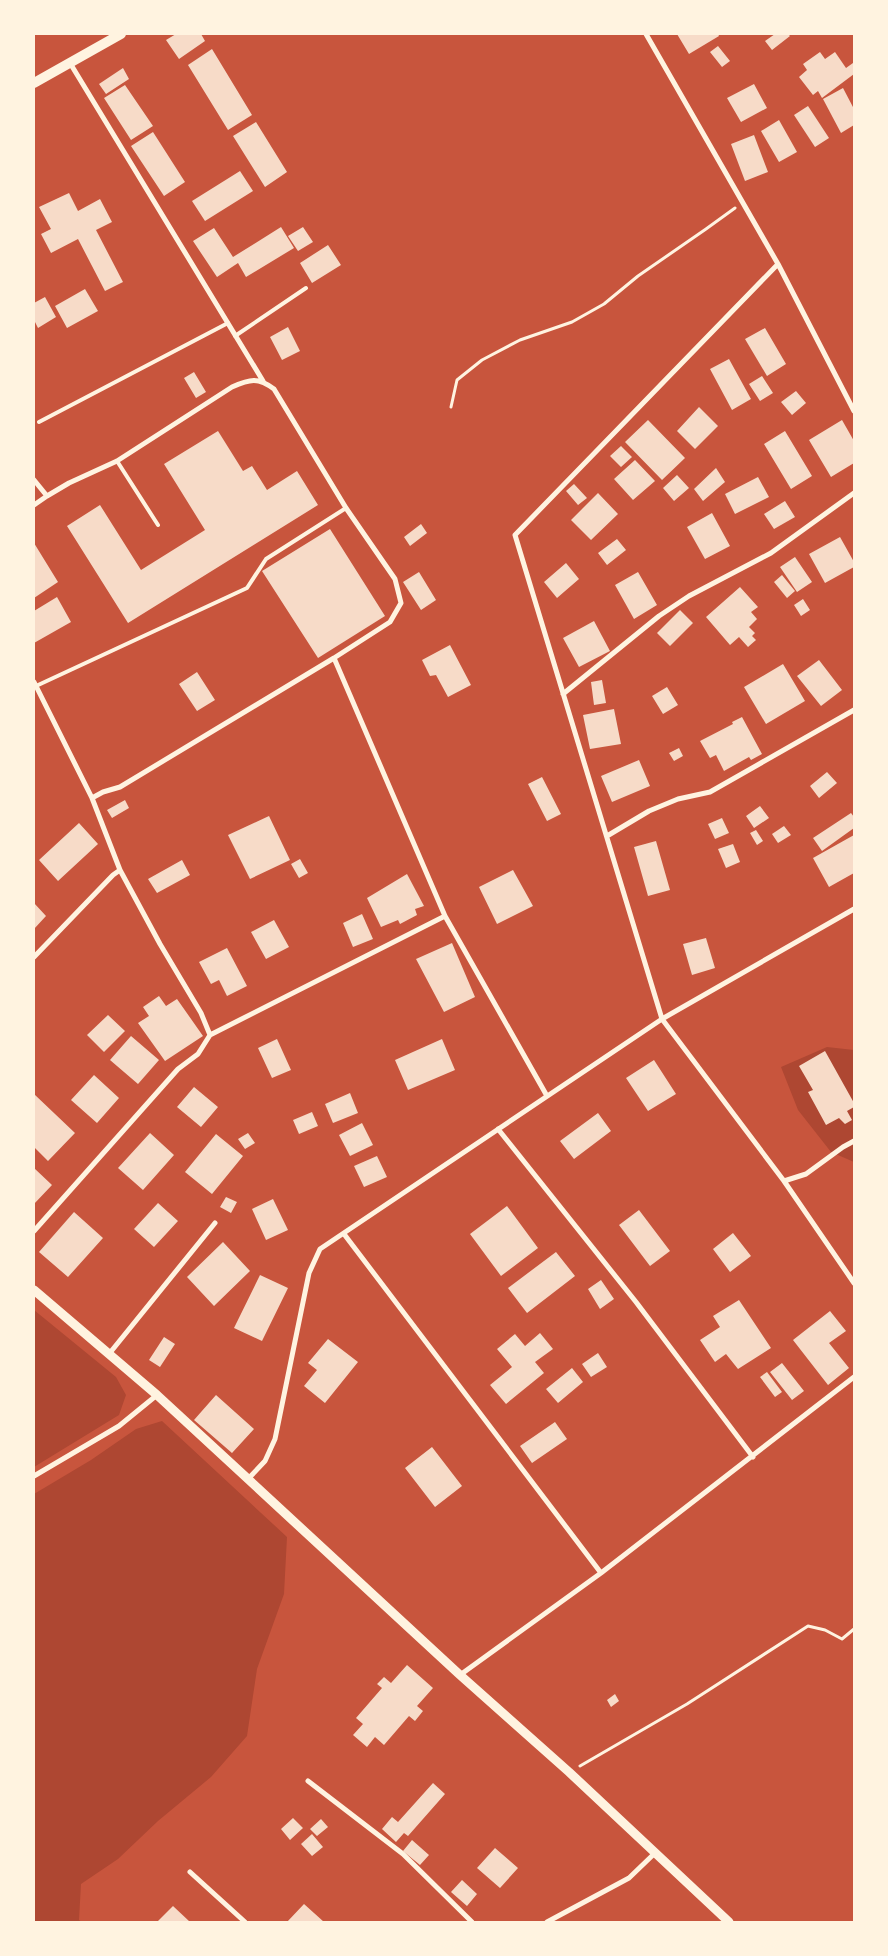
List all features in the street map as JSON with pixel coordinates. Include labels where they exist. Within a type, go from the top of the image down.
[{"type":"main road","points":[[34,83],[121,34]]},
{"type":"street","points":[[646,34],[778,264],[854,411]]},
{"type":"street","points":[[70,62],[262,381],[274,389],[346,508],[395,579],[401,603],[390,622],[334,658],[120,787],[103,792],[92,798]]},
{"type":"street","points":[[778,264],[515,536],[662,1019],[784,1181],[854,1283]]},
{"type":"street","points":[[34,504],[69,483],[117,462],[232,387],[247,381],[262,381]]},
{"type":"street","points":[[34,480],[47,496]]},
{"type":"street","points":[[563,694],[659,616],[690,596],[771,553],[854,494]]},
{"type":"street","points":[[334,658],[445,916],[547,1096]]},
{"type":"street","points":[[34,685],[92,798],[120,870],[160,944],[201,1012],[210,1035]]},
{"type":"street","points":[[607,836],[649,810],[678,799],[710,792],[854,710]]},
{"type":"street","points":[[34,957],[120,870]]},
{"type":"street","points":[[248,1479],[265,1461],[275,1438],[309,1273],[320,1249],[662,1019],[854,909]]},
{"type":"street","points":[[34,1231],[178,1069],[198,1054],[210,1035],[445,916]]},
{"type":"street","points":[[498,1129],[636,1302],[753,1457]]},
{"type":"street","points":[[784,1181],[806,1174],[854,1141]]},
{"type":"street","points":[[109,1354],[215,1222]]},
{"type":"street","points":[[344,1234],[601,1573]]},
{"type":"street","points":[[34,1290],[157,1395],[730,1922]]},
{"type":"street","points":[[460,1675],[601,1573],[854,1377]]},
{"type":"street","points":[[34,1476],[119,1426],[157,1395]]},
{"type":"street","points":[[308,1781],[403,1854],[472,1922]]},
{"type":"street","points":[[547,1922],[629,1878],[656,1852]]},
{"type":"street","points":[[190,1872],[245,1922]]},
{"type":"lane","points":[[235,336],[306,288]]},
{"type":"lane","points":[[39,422],[228,323]]},
{"type":"lane","points":[[117,462],[158,525]]},
{"type":"lane","points":[[34,685],[247,588],[266,559],[346,508]]},
{"type":"path","points":[[451,408],[457,380],[482,360],[520,340],[572,322],[604,304],[638,276],[743,202]]},
{"type":"path","points":[[569,1772],[687,1704],[808,1626],[825,1630],[842,1639],[854,1630]]},
{"type":"shaded area","points":[[827,1047],[854,1050],[854,1162],[831,1152],[798,1110],[781,1067]]},
{"type":"shaded area","points":[[34,1310],[116,1377],[126,1395],[119,1415],[34,1467]]},
{"type":"shaded area","points":[[162,1421],[287,1537],[284,1594],[257,1669],[247,1736],[211,1777],[158,1821],[118,1859],[81,1884],[79,1920],[82,1922],[34,1922],[34,1494],[91,1460],[136,1429]]},
{"type":"building","points":[[176,34],[201,34],[205,41],[179,59],[166,40]]},
{"type":"building","points":[[677,34],[718,34],[719,36],[689,54]]},
{"type":"building","points":[[775,34],[788,34],[790,36],[772,50],[765,41]]},
{"type":"building","points":[[718,46],[730,61],[722,67],[710,52]]},
{"type":"building","points":[[212,49],[252,115],[228,130],[188,65]]},
{"type":"building","points":[[820,52],[825,59],[835,52],[846,68],[854,64],[854,74],[822,98],[818,91],[813,95],[799,77],[807,70],[803,64]]},
{"type":"building","points":[[123,68],[129,79],[106,94],[99,84]]},
{"type":"building","points":[[754,84],[767,108],[741,122],[727,98]]},
{"type":"building","points":[[125,85],[153,126],[131,140],[104,98]]},
{"type":"building","points":[[843,88],[854,109],[854,125],[841,133],[823,99]]},
{"type":"building","points":[[808,106],[829,138],[815,147],[794,115]]},
{"type":"building","points":[[779,120],[797,152],[779,162],[761,131]]},
{"type":"building","points":[[256,122],[287,172],[265,187],[233,136]]},
{"type":"building","points":[[153,132],[185,182],[164,196],[131,146]]},
{"type":"building","points":[[754,135],[768,172],[745,181],[731,144]]},
{"type":"building","points":[[240,171],[253,191],[205,221],[192,201]]},
{"type":"building","points":[[69,193],[78,211],[100,199],[112,222],[96,230],[123,282],[105,291],[78,239],[51,253],[41,234],[51,229],[39,207]]},
{"type":"building","points":[[281,227],[294,248],[246,277],[238,263],[217,277],[193,241],[214,228],[233,257]]},
{"type":"building","points":[[303,227],[313,242],[298,251],[288,236]]},
{"type":"building","points":[[328,245],[341,265],[312,283],[300,263]]},
{"type":"building","points":[[85,289],[98,311],[67,328],[55,306]]},
{"type":"building","points":[[45,297],[56,317],[38,328],[34,320],[34,303]]},
{"type":"building","points":[[288,327],[300,351],[282,360],[270,337]]},
{"type":"building","points":[[765,328],[786,364],[767,376],[745,339]]},
{"type":"building","points":[[729,359],[751,399],[732,410],[710,369]]},
{"type":"building","points":[[194,372],[206,392],[196,398],[184,378]]},
{"type":"building","points":[[762,376],[773,393],[760,401],[749,384]]},
{"type":"building","points":[[796,391],[806,403],[792,415],[781,402]]},
{"type":"building","points":[[699,407],[718,426],[695,449],[677,431]]},
{"type":"building","points":[[648,420],[685,458],[662,480],[625,442]]},
{"type":"building","points":[[842,420],[854,441],[854,463],[831,477],[809,440]]},
{"type":"building","points":[[218,431],[243,471],[252,466],[267,490],[297,471],[318,505],[128,623],[67,526],[100,505],[141,570],[205,530],[164,464]]},
{"type":"building","points":[[785,431],[812,476],[791,489],[764,444]]},
{"type":"building","points":[[621,446],[632,457],[621,467],[610,456]]},
{"type":"building","points":[[635,460],[655,481],[633,500],[614,479]]},
{"type":"building","points":[[716,468],[725,482],[703,501],[694,489]]},
{"type":"building","points":[[677,475],[689,488],[674,501],[663,488]]},
{"type":"building","points":[[758,477],[769,497],[735,514],[725,494]]},
{"type":"building","points":[[574,484],[587,498],[578,505],[566,491]]},
{"type":"building","points":[[598,493],[618,514],[591,540],[571,520]]},
{"type":"building","points":[[785,501],[795,517],[774,529],[764,514]]},
{"type":"building","points":[[712,513],[730,546],[705,559],[687,527]]},
{"type":"building","points":[[421,524],[427,533],[410,546],[404,537]]},
{"type":"building","points":[[330,529],[385,616],[318,658],[262,571]]},
{"type":"building","points":[[840,537],[854,562],[854,567],[825,583],[809,554]]},
{"type":"building","points":[[617,539],[626,550],[607,565],[598,553]]},
{"type":"building","points":[[34,543],[58,582],[34,598]]},
{"type":"building","points":[[795,557],[812,582],[797,592],[780,567]]},
{"type":"building","points":[[566,563],[579,579],[557,598],[544,582]]},
{"type":"building","points":[[419,572],[436,600],[421,610],[403,582]]},
{"type":"building","points":[[638,572],[657,605],[634,619],[615,585]]},
{"type":"building","points":[[782,575],[795,591],[787,598],[774,582]]},
{"type":"building","points":[[740,587],[758,607],[751,612],[757,619],[749,627],[755,633],[752,636],[756,640],[748,647],[739,637],[730,645],[706,617]]},
{"type":"building","points":[[57,597],[71,622],[34,643],[34,611]]},
{"type":"building","points":[[803,599],[810,610],[801,616],[794,605]]},
{"type":"building","points":[[680,610],[693,623],[670,646],[657,633]]},
{"type":"building","points":[[594,621],[610,651],[579,667],[563,638]]},
{"type":"building","points":[[450,645],[471,685],[448,697],[436,675],[430,676],[422,660]]},
{"type":"building","points":[[819,660],[842,690],[821,706],[797,676]]},
{"type":"building","points":[[783,664],[805,701],[766,724],[744,687]]},
{"type":"building","points":[[197,672],[215,700],[197,711],[179,684]]},
{"type":"building","points":[[602,680],[606,703],[594,705],[591,682]]},
{"type":"building","points":[[667,687],[678,705],[663,714],[652,696]]},
{"type":"building","points":[[614,709],[621,744],[590,749],[583,715]]},
{"type":"building","points":[[742,717],[762,754],[751,760],[749,757],[724,771],[716,755],[710,758],[700,741],[733,724],[732,722]]},
{"type":"building","points":[[679,748],[683,756],[674,761],[669,753]]},
{"type":"building","points":[[639,760],[650,786],[612,802],[601,776]]},
{"type":"building","points":[[827,772],[837,783],[819,798],[810,786]]},
{"type":"building","points":[[542,777],[561,814],[547,821],[528,784]]},
{"type":"building","points":[[125,800],[129,808],[112,818],[107,810]]},
{"type":"building","points":[[760,806],[769,818],[754,828],[746,816]]},
{"type":"building","points":[[851,813],[854,817],[854,828],[822,851],[813,838]]},
{"type":"building","points":[[269,816],[290,860],[250,879],[228,835]]},
{"type":"building","points":[[722,818],[729,833],[715,839],[708,824]]},
{"type":"building","points":[[79,823],[98,844],[58,881],[39,860]]},
{"type":"building","points":[[784,826],[791,835],[778,843],[772,834]]},
{"type":"building","points":[[756,830],[763,841],[757,845],[750,833]]},
{"type":"building","points":[[854,835],[854,873],[829,887],[813,858]]},
{"type":"building","points":[[656,841],[670,890],[648,896],[634,847]]},
{"type":"building","points":[[733,844],[740,862],[726,868],[718,849]]},
{"type":"building","points":[[300,859],[308,873],[299,878],[291,864]]},
{"type":"building","points":[[182,860],[190,875],[157,893],[148,879]]},
{"type":"building","points":[[513,870],[533,906],[497,924],[479,887]]},
{"type":"building","points":[[407,874],[424,906],[415,909],[417,915],[400,924],[398,920],[381,927],[367,898]]},
{"type":"building","points":[[34,903],[46,916],[34,929]]},
{"type":"building","points":[[362,914],[373,939],[353,947],[343,923]]},
{"type":"building","points":[[274,920],[289,947],[266,959],[251,932]]},
{"type":"building","points":[[706,938],[715,968],[692,975],[683,944]]},
{"type":"building","points":[[452,943],[475,997],[444,1012],[416,959]]},
{"type":"building","points":[[227,948],[247,986],[227,996],[219,980],[211,984],[199,962]]},
{"type":"building","points":[[159,996],[166,1006],[177,999],[203,1036],[165,1061],[138,1023],[149,1016],[143,1007]]},
{"type":"building","points":[[108,1015],[125,1031],[104,1052],[87,1035]]},
{"type":"building","points":[[131,1036],[159,1060],[138,1084],[110,1060]]},
{"type":"building","points":[[277,1039],[291,1070],[272,1078],[258,1048]]},
{"type":"building","points":[[442,1039],[455,1070],[408,1090],[395,1060]]},
{"type":"building","points":[[825,1051],[854,1103],[854,1107],[847,1111],[852,1120],[845,1124],[839,1118],[826,1125],[808,1092],[813,1090],[799,1066]]},
{"type":"building","points":[[654,1060],[676,1094],[648,1111],[626,1078]]},
{"type":"building","points":[[94,1075],[119,1098],[97,1123],[71,1100]]},
{"type":"building","points":[[194,1087],[218,1107],[201,1127],[177,1107]]},
{"type":"building","points":[[350,1093],[358,1113],[333,1123],[325,1104]]},
{"type":"building","points":[[34,1094],[75,1133],[48,1161],[34,1147]]},
{"type":"building","points":[[312,1112],[318,1126],[299,1134],[293,1120]]},
{"type":"building","points":[[598,1113],[611,1131],[574,1159],[560,1141]]},
{"type":"building","points":[[362,1123],[373,1145],[350,1156],[339,1135]]},
{"type":"building","points":[[150,1133],[174,1155],[143,1190],[118,1168]]},
{"type":"building","points":[[248,1133],[255,1143],[245,1149],[238,1139]]},
{"type":"building","points":[[216,1134],[243,1156],[212,1194],[185,1172]]},
{"type":"building","points":[[377,1156],[387,1177],[364,1187],[354,1166]]},
{"type":"building","points":[[34,1168],[52,1185],[34,1204]]},
{"type":"building","points":[[226,1197],[237,1202],[231,1213],[220,1207]]},
{"type":"building","points":[[273,1199],[288,1230],[266,1240],[252,1209]]},
{"type":"building","points":[[158,1203],[178,1221],[154,1247],[134,1229]]},
{"type":"building","points":[[507,1206],[538,1248],[501,1276],[470,1234]]},
{"type":"building","points":[[639,1210],[670,1251],[650,1266],[619,1225]]},
{"type":"building","points":[[74,1212],[103,1238],[68,1277],[39,1252]]},
{"type":"building","points":[[733,1233],[751,1256],[730,1272],[713,1249]]},
{"type":"building","points":[[223,1242],[250,1271],[214,1306],[187,1277]]},
{"type":"building","points":[[556,1252],[575,1276],[527,1313],[508,1288]]},
{"type":"building","points":[[260,1275],[288,1288],[262,1341],[234,1328]]},
{"type":"building","points":[[601,1280],[614,1299],[600,1309],[588,1289]]},
{"type":"building","points":[[739,1300],[771,1348],[738,1369],[726,1354],[715,1362],[700,1340],[720,1327],[713,1316]]},
{"type":"building","points":[[830,1311],[846,1331],[829,1343],[849,1368],[828,1385],[793,1340]]},
{"type":"building","points":[[540,1333],[553,1349],[535,1362],[544,1373],[506,1404],[490,1385],[512,1367],[497,1349],[515,1334],[525,1346]]},
{"type":"building","points":[[164,1337],[175,1344],[160,1367],[149,1360]]},
{"type":"building","points":[[328,1339],[358,1362],[325,1403],[304,1386],[317,1370],[308,1363]]},
{"type":"building","points":[[598,1353],[607,1367],[591,1377],[582,1364]]},
{"type":"building","points":[[782,1363],[804,1391],[792,1400],[770,1372]]},
{"type":"building","points":[[572,1368],[583,1382],[558,1403],[546,1389]]},
{"type":"building","points":[[767,1372],[782,1392],[775,1397],[760,1377]]},
{"type":"building","points":[[216,1395],[254,1429],[232,1453],[194,1420]]},
{"type":"building","points":[[555,1422],[567,1439],[532,1463],[520,1446]]},
{"type":"building","points":[[432,1447],[462,1486],[435,1507],[405,1468]]},
{"type":"building","points":[[407,1665],[433,1688],[417,1706],[423,1711],[415,1721],[409,1716],[384,1745],[375,1737],[367,1747],[353,1735],[363,1724],[356,1718],[382,1688],[377,1684],[384,1677],[391,1683]]},
{"type":"building","points":[[615,1694],[619,1701],[611,1707],[607,1700]]},
{"type":"building","points":[[433,1783],[445,1794],[408,1836],[404,1833],[396,1842],[382,1829],[392,1817],[398,1822]]},
{"type":"building","points":[[293,1818],[303,1828],[290,1840],[281,1829]]},
{"type":"building","points":[[321,1819],[328,1827],[317,1836],[310,1829]]},
{"type":"building","points":[[312,1834],[323,1847],[312,1856],[301,1844]]},
{"type":"building","points":[[412,1840],[429,1855],[420,1865],[403,1851]]},
{"type":"building","points":[[495,1848],[518,1868],[500,1888],[477,1868]]},
{"type":"building","points":[[462,1880],[477,1894],[467,1906],[451,1892]]},
{"type":"building","points":[[304,1904],[324,1922],[287,1922]]},
{"type":"building","points":[[173,1906],[190,1922],[157,1922]]}]
